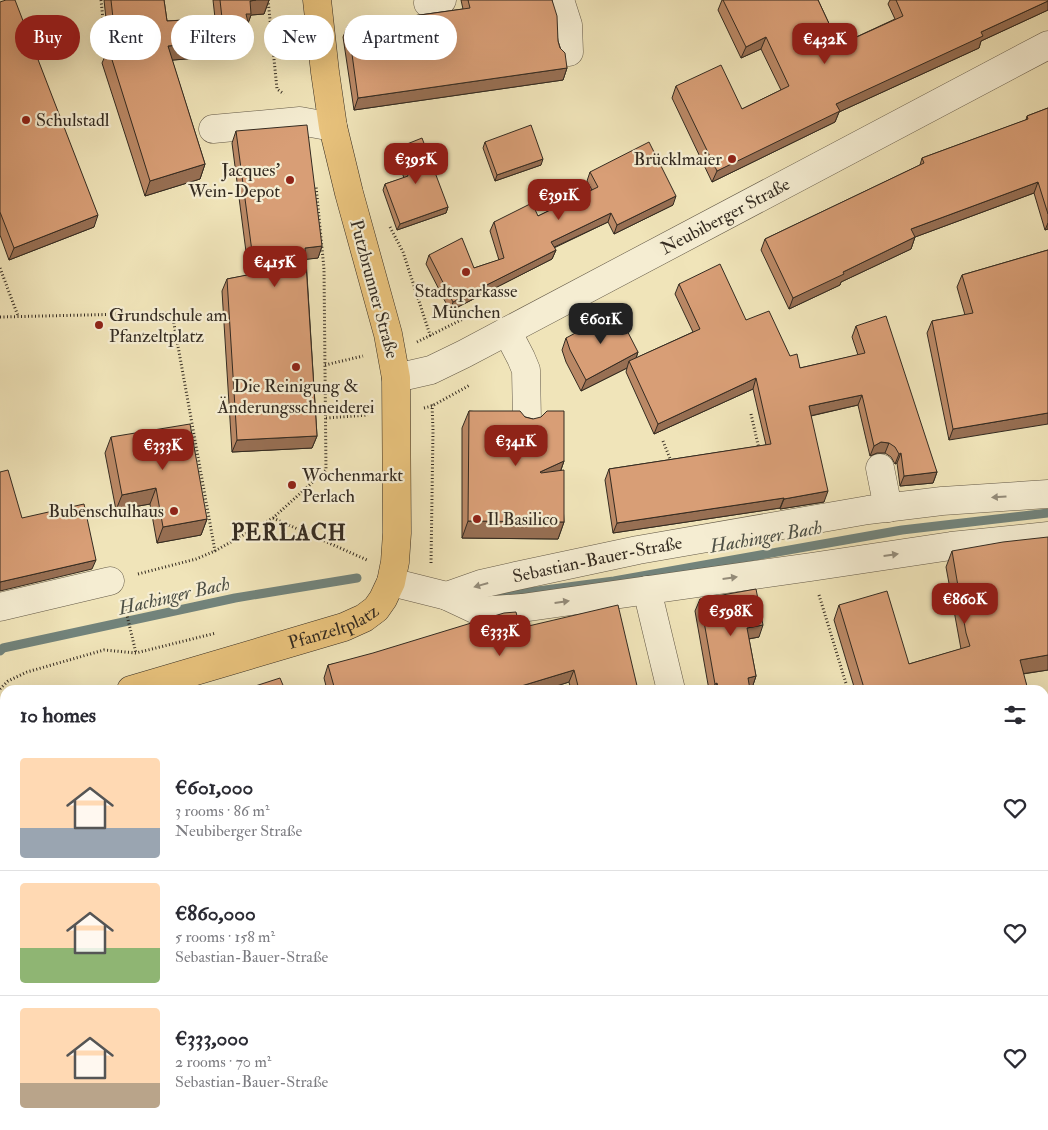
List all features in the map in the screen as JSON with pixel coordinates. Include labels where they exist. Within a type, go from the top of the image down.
[{"type":"main road","name":"Putzbrunner Straße","points":[[317,0],[324,72],[317,119],[349,193],[392,350],[396,378],[397,534],[396,562],[391,582]]},
{"type":"main road","name":"Pfanzeltplatz","points":[[148,685],[344,627],[364,618],[376,609],[391,582]]},
{"type":"street","points":[[560,0],[568,25],[569,52]]},
{"type":"street","name":"Neubiberger Straße","points":[[396,378],[431,370],[1048,45]]},
{"type":"street","points":[[212,129],[317,119]]},
{"type":"street","points":[[507,331],[526,370],[527,421]]},
{"type":"street","points":[[880,468],[888,508]]},
{"type":"street","name":"Sebastian-Bauer-Straße","points":[[447,596],[490,582],[638,550],[868,510],[942,501],[1048,494]]},
{"type":"street","name":"Sebastian-Bauer-Straße","points":[[391,582],[447,596],[479,611],[522,608],[951,546],[1048,536]]},
{"type":"street","points":[[0,607],[110,581]]},
{"type":"street","points":[[647,590],[670,685]]},
{"type":"path","points":[[101,0],[103,15]]},
{"type":"path","points":[[268,0],[277,89],[317,119]]},
{"type":"path","points":[[110,581],[196,559],[215,552],[274,518],[326,470],[324,268],[316,181]]},
{"type":"path","points":[[0,268],[18,316]]},
{"type":"path","points":[[0,317],[172,313],[215,552]]},
{"type":"path","points":[[412,344],[431,336]]},
{"type":"path","points":[[325,365],[368,355]]},
{"type":"path","points":[[326,418],[369,414]]},
{"type":"path","points":[[751,414],[759,450]]},
{"type":"path","points":[[426,430],[433,430]]},
{"type":"path","points":[[663,441],[671,460],[681,459]]},
{"type":"path","name":"Pfanzeltplatz","points":[[274,518],[366,560],[391,582]]},
{"type":"path","points":[[365,565],[366,560]]},
{"type":"path","points":[[811,567],[846,685]]},
{"type":"path","points":[[124,605],[131,636]]},
{"type":"path","points":[[4,685],[8,681],[27,672],[104,650],[136,653],[220,632]]},
{"type":"building","name":"Schulstadl","points":[[15,0],[21,15],[15,15],[15,60],[38,60],[98,215],[14,248],[0,212],[0,2]]},
{"type":"building","points":[[111,0],[164,0],[167,21],[171,21],[171,46],[168,46],[171,60],[205,164],[150,181],[112,60],[161,60],[161,15],[113,15]]},
{"type":"building","points":[[220,0],[256,0],[250,1],[251,14],[222,15]]},
{"type":"building","points":[[468,0],[552,0],[557,16],[558,41],[560,48],[565,53],[567,68],[358,98],[353,60],[457,60],[457,15],[420,15],[470,8]]},
{"type":"building","points":[[723,0],[818,0],[839,45],[903,16],[896,0],[1048,1],[981,32],[983,36],[836,104],[840,111],[717,171],[676,86],[721,65],[742,109],[789,86],[766,37],[746,47]]},
{"type":"building","points":[[1048,108],[1048,214],[1038,182],[911,229],[915,237],[793,298],[765,239],[924,163],[922,158],[1028,119],[1027,116]]},
{"type":"building","points":[[307,125],[322,246],[305,248],[317,436],[237,440],[227,279],[255,274],[236,131]]},
{"type":"building","points":[[531,125],[543,159],[497,175],[485,142]]},
{"type":"building","points":[[422,138],[448,207],[400,224],[385,184],[408,176],[397,148]]},
{"type":"building","points":[[649,142],[676,196],[617,225],[611,213],[551,242],[556,250],[453,302],[429,255],[462,238],[474,268],[504,258],[494,222],[532,203],[538,216],[598,187],[590,172]]},
{"type":"building","points":[[1048,250],[1048,413],[953,429],[932,321],[973,313],[962,275]]},
{"type":"building","points":[[720,264],[746,320],[769,311],[790,356],[797,354],[800,368],[865,353],[856,326],[886,316],[937,472],[904,476],[901,453],[899,454],[895,447],[889,443],[881,442],[874,446],[862,395],[809,406],[828,491],[617,523],[609,469],[771,444],[756,378],[658,424],[629,361],[700,329],[679,284]]},
{"type":"building","points":[[617,311],[638,352],[586,380],[570,350],[566,338]]},
{"type":"building","points":[[469,411],[520,411],[525,417],[533,419],[541,417],[547,411],[564,411],[564,461],[540,472],[564,470],[564,522],[468,521]]},
{"type":"building","points":[[190,424],[207,519],[163,527],[156,488],[122,495],[111,437]]},
{"type":"building","points":[[8,470],[22,518],[84,504],[96,560],[0,582],[0,472]]},
{"type":"building","points":[[1048,537],[1048,655],[1020,660],[1027,685],[863,685],[839,605],[887,591],[909,664],[970,646],[966,633],[952,551],[1003,542]]},
{"type":"building","points":[[756,589],[763,625],[747,628],[756,676],[748,678],[749,685],[715,684],[700,599]]},
{"type":"building","points":[[618,605],[637,685],[578,685],[574,670],[524,685],[334,685],[328,665],[504,613],[516,612],[520,628]]},
{"type":"building","points":[[280,678],[283,685],[258,685]]},
{"type":"waterway","name":"Hachinger Bach","points":[[491,597],[614,581],[902,530],[1048,513]]},
{"type":"waterway","name":"Hachinger Bach","points":[[0,651],[3,648],[235,598],[357,578]]},
{"type":"place","name":"Schulstadl","points":[[26,120]]},
{"type":"place","name":"Brücklmaier","points":[[732,159]]},
{"type":"place","name":"Jacques' Wein-Depot","points":[[290,180]]},
{"type":"place","name":"Stadtsparkasse München","points":[[466,272]]},
{"type":"place","name":"Grundschule am Pfanzeltplatz","points":[[99,325]]},
{"type":"place","name":"Die Reinigung & Änderungsschneiderei","points":[[296,367]]},
{"type":"place","name":"Wochenmarkt Perlach","points":[[292,485]]},
{"type":"place","name":"Bubenschulhaus","points":[[174,511]]},
{"type":"place","name":"Il Basilico","points":[[477,519]]},
{"type":"district","name":"PERLACH","points":[[289,533]]}]
